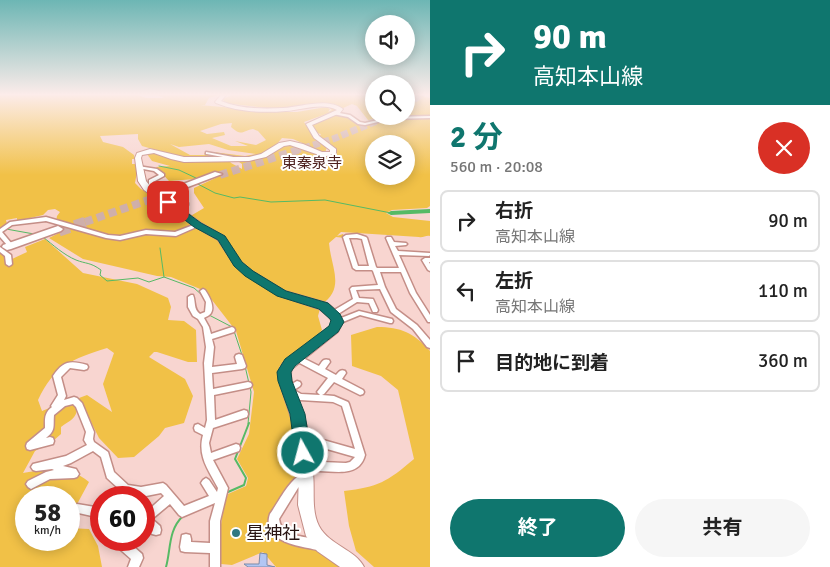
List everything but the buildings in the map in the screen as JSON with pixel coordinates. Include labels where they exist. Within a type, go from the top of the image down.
[{"type":"highway","points":[[170,190],[216,175]]},
{"type":"highway","points":[[6,247],[58,230]]},
{"type":"main road","points":[[312,121],[309,125],[316,136],[333,149],[332,154],[320,153],[300,145],[288,143],[280,145],[262,156],[239,159],[179,159],[159,151],[148,151],[138,155],[142,181],[147,188],[198,225],[223,239],[238,264],[282,293],[312,302],[336,318],[330,332],[287,366],[284,372],[288,390],[298,414],[305,468],[308,520],[312,530],[323,545],[355,567]]},
{"type":"street","points":[[358,121],[365,124],[376,121]]},
{"type":"street","points":[[207,153],[239,159]]},
{"type":"street","points":[[140,168],[158,171],[162,175],[151,183],[186,204]]},
{"type":"street","points":[[157,188],[170,190]]},
{"type":"street","points":[[9,264],[1,231],[9,225],[46,218],[108,237],[120,238],[142,232],[176,234],[198,225]]},
{"type":"street","points":[[402,270],[374,269],[356,268],[346,237],[357,236],[364,238],[374,269],[393,310],[418,330],[430,345]]},
{"type":"street","points":[[404,244],[390,241],[402,270],[430,320]]},
{"type":"street","points":[[395,254],[427,251]]},
{"type":"street","points":[[430,260],[425,260],[430,269]]},
{"type":"street","points":[[356,300],[354,288],[382,287]]},
{"type":"street","points":[[155,490],[163,488],[182,512],[218,496],[222,486],[208,458],[205,443],[209,430],[210,393],[208,338],[205,315],[208,300],[203,291]]},
{"type":"street","points":[[191,297],[191,307],[195,314],[205,315]]},
{"type":"street","points":[[336,318],[356,300],[371,301],[375,310]]},
{"type":"street","points":[[421,306],[430,306]]},
{"type":"street","points":[[336,318],[366,313],[390,321]]},
{"type":"street","points":[[208,338],[232,330]]},
{"type":"street","points":[[209,370],[242,366],[240,357]]},
{"type":"street","points":[[297,358],[320,370],[337,376],[360,392]]},
{"type":"street","points":[[320,370],[326,362]]},
{"type":"street","points":[[50,441],[30,446],[48,432],[50,413],[62,398],[57,376],[70,364],[84,367]]},
{"type":"street","points":[[321,392],[337,376]]},
{"type":"street","points":[[297,384],[288,390],[300,397],[334,399],[345,404],[361,454],[356,464],[349,467],[312,466],[305,468]]},
{"type":"street","points":[[210,393],[248,385]]},
{"type":"street","points":[[50,413],[66,402],[75,401],[90,432],[88,440],[92,446]]},
{"type":"street","points":[[198,428],[209,430],[244,414]]},
{"type":"street","points":[[301,437],[361,454]]},
{"type":"street","points":[[36,467],[68,460],[92,446],[98,447],[105,455],[110,475],[123,486]]},
{"type":"street","points":[[208,458],[236,448]]},
{"type":"street","points":[[31,484],[49,476],[74,474],[58,469],[53,464]]},
{"type":"street","points":[[306,480],[301,479],[295,485],[274,518],[274,524],[286,539],[323,545]]},
{"type":"street","points":[[206,483],[218,496],[220,504],[215,521],[215,567]]},
{"type":"street","points":[[155,510],[172,497]]},
{"type":"street","points":[[186,539],[185,547],[215,548]]},
{"type":"street","points":[[130,551],[138,558],[133,567]]},
{"type":"shaded area","points":[[0,121],[305,121],[304,122],[316,140],[327,147],[325,153],[293,139],[282,138],[267,151],[259,154],[241,157],[213,152],[245,156],[256,154],[228,150],[209,144],[179,147],[170,144],[190,155],[205,155],[204,153],[222,157],[184,158],[142,146],[138,139],[138,134],[100,136],[103,142],[123,147],[134,155],[135,159],[132,159],[132,164],[135,164],[137,172],[135,183],[141,189],[187,218],[204,208],[194,193],[194,188],[222,175],[217,172],[196,179],[169,181],[156,167],[170,166],[152,161],[147,154],[158,152],[171,158],[228,159],[231,163],[242,169],[242,164],[239,162],[265,157],[281,146],[290,144],[301,146],[327,158],[337,150],[319,137],[321,134],[317,133],[311,125],[319,121],[355,121],[365,125],[415,125],[415,121],[430,121],[430,206],[427,208],[392,210],[386,213],[393,217],[430,221],[430,236],[341,232],[337,236],[343,234],[345,238],[336,237],[329,243],[335,285],[329,298],[321,305],[318,316],[322,330],[313,341],[279,367],[279,376],[291,408],[299,472],[270,518],[283,540],[315,546],[345,567],[276,567],[263,552],[232,565],[221,564],[221,528],[225,503],[228,494],[246,486],[248,478],[237,459],[249,434],[254,392],[236,331],[205,291],[171,277],[157,276],[83,259],[49,238],[61,232],[56,222],[60,212],[55,209],[48,210],[43,215],[17,221],[17,218],[6,220],[7,224],[0,229]],"holes":[[[232,123],[231,127],[238,132],[253,129],[258,131],[266,140],[256,145],[235,141],[248,146],[231,146],[212,138],[225,135],[224,132],[207,134],[200,131],[221,124]]]},
{"type":"shaded area","points":[[45,239],[83,273],[137,284],[168,298],[171,307],[168,320],[184,321],[196,330],[197,362],[188,362],[157,352],[154,352],[149,357],[185,379],[193,396],[184,423],[165,428],[159,436],[134,457],[118,458],[99,438],[79,398],[87,395],[112,412],[103,384],[114,353],[107,348],[65,365],[44,388],[38,400],[42,411],[62,403],[73,402],[77,405],[77,409],[73,418],[61,427],[61,434],[35,451],[23,473],[40,470],[66,471],[74,473],[89,482],[80,499],[80,486],[15,486],[15,551],[80,551],[80,529],[89,529],[90,551],[99,551],[102,567],[0,567],[0,253],[12,259],[27,252],[25,247]]},
{"type":"shaded area","points":[[377,327],[393,328],[413,335],[430,351],[430,567],[374,567],[356,551],[349,526],[344,491],[365,488],[382,482],[414,459],[398,390],[381,376],[352,366],[351,335]]},
{"type":"waterway","points":[[159,166],[179,170],[196,178],[194,180]]},
{"type":"waterway","points":[[196,183],[215,193],[234,198],[240,197],[271,202],[325,200],[391,213]]},
{"type":"waterway","points":[[391,213],[430,211]]},
{"type":"waterway","points":[[6,229],[34,234]]},
{"type":"waterway","points":[[43,237],[72,258],[97,267],[101,270],[100,275],[107,281],[138,278],[149,282],[164,277]]},
{"type":"waterway","points":[[160,248],[164,277]]},
{"type":"waterway","points":[[164,277],[194,288],[202,295]]},
{"type":"waterway","points":[[209,315],[232,327]]},
{"type":"waterway","points":[[234,331],[242,355]]},
{"type":"waterway","points":[[245,366],[251,392],[248,424]]},
{"type":"waterway","points":[[228,492],[244,485],[246,478],[235,459],[249,423]]},
{"type":"waterway","points":[[166,567],[172,534],[178,521],[183,516]]},
{"type":"tunnel","points":[[294,151],[333,139],[367,125]]},
{"type":"tunnel","points":[[220,175],[298,150]]},
{"type":"tunnel","points":[[85,222],[169,193]]},
{"type":"tunnel","points":[[59,231],[89,221]]},
{"type":"place","name":"星神社","points":[[236,533]]},
{"type":"district","name":"東秦泉寺","points":[[312,163]]},
{"type":"route","points":[[168,202],[198,225],[222,238],[238,264],[249,273],[273,289],[323,306],[336,317],[338,322],[334,329],[284,369],[285,381],[298,414],[303,453]]}]
